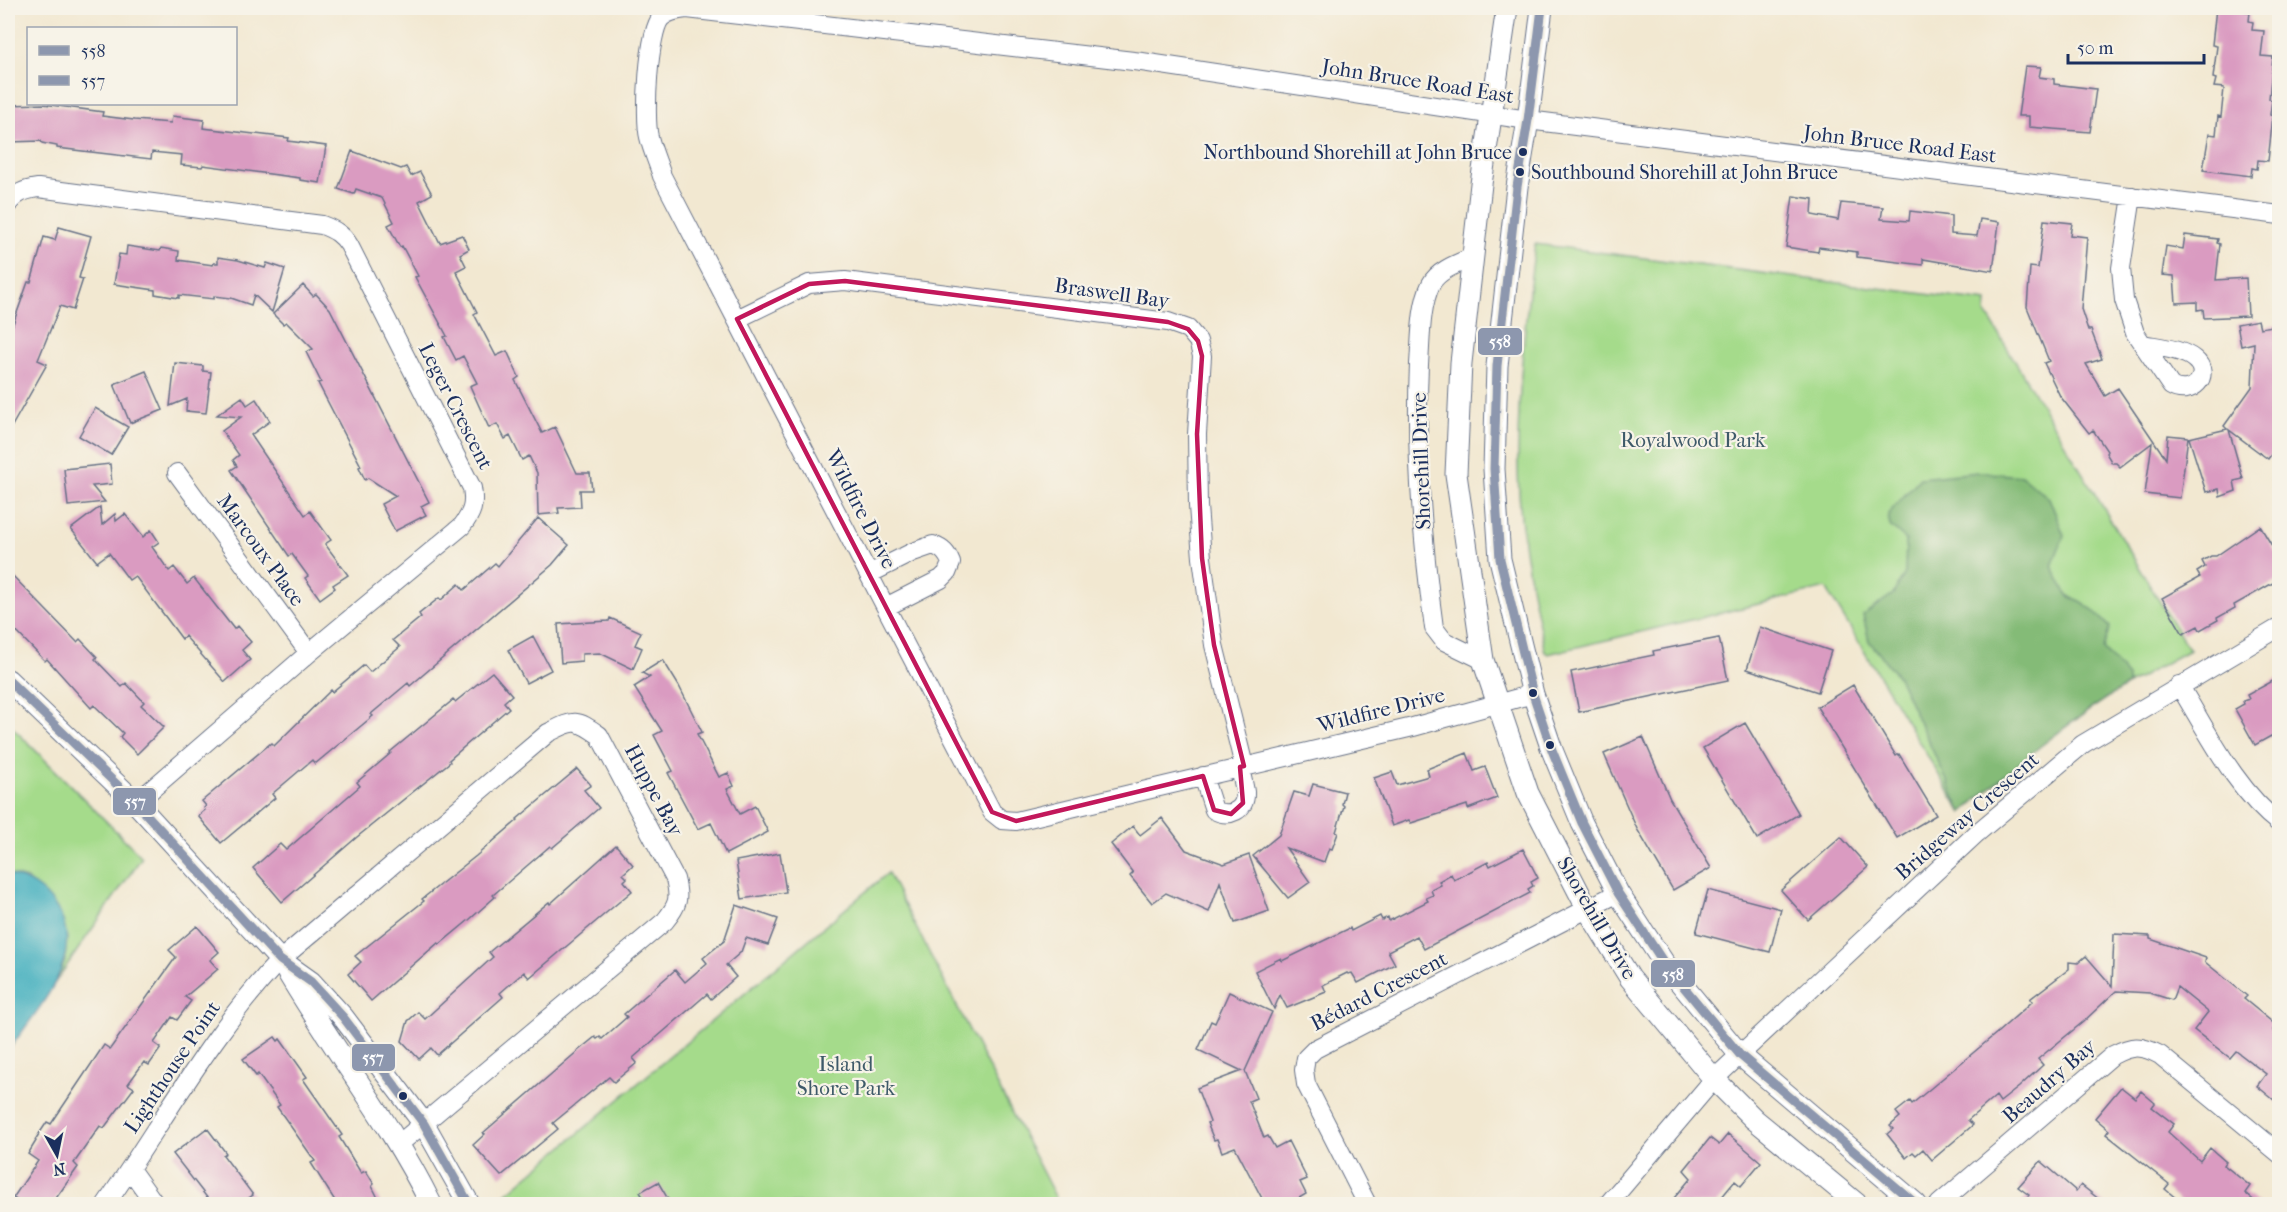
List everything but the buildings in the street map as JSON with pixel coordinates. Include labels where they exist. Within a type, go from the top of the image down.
[{"type":"street","name":"Shorehill Drive","points":[[1507,8],[1481,184],[1461,363],[1456,474],[1483,660],[1528,793],[1588,910],[1630,978],[1714,1079],[1754,1119],[1857,1204]]},
{"type":"street","name":"Shorehill Drive","points":[[1542,8],[1517,187],[1497,366],[1494,469],[1500,559],[1533,694],[1552,750],[1582,823],[1618,893],[1664,963],[1740,1055],[1916,1204]]},
{"type":"street","name":"John Bruce Road East","points":[[660,19],[670,12],[687,9],[1142,62],[1528,120],[2280,215]]},
{"type":"street","name":"Wildfire Drive","points":[[660,19],[655,30],[646,97],[648,135],[662,176],[992,812],[1002,820],[1016,821],[1498,705],[1533,694]]},
{"type":"street","name":"Leger Crescent","points":[[8,204],[22,190],[38,188],[322,225],[342,235],[350,245],[469,479],[474,503],[472,514],[462,526],[309,653],[136,803]]},
{"type":"street","points":[[2132,196],[2121,268],[2121,285],[2130,321],[2135,333],[2144,344]]},
{"type":"street","name":"Shorehill Drive","points":[[1473,257],[1450,267],[1432,281],[1425,302],[1417,417],[1420,505],[1434,628],[1443,641],[1483,660]]},
{"type":"street","name":"Braswell Bay","points":[[737,319],[808,284],[845,281],[1168,322],[1188,329],[1198,341],[1202,356],[1197,434],[1197,506],[1202,558],[1214,645],[1242,767]]},
{"type":"street","name":"Marcoux Place","points":[[177,473],[309,653]]},
{"type":"street","points":[[869,574],[913,552],[933,545],[942,549],[947,555],[951,563],[947,573],[941,579],[886,607]]},
{"type":"street","name":"Bridgeway Crescent","points":[[1608,1204],[1714,1079],[1977,833],[2083,744],[2280,627]]},
{"type":"street","points":[[8,680],[136,803],[280,960],[311,1012],[399,1144],[431,1204]]},
{"type":"street","points":[[2179,685],[2240,783],[2262,811],[2280,824]]},
{"type":"street","name":"Huppe Bay","points":[[280,960],[548,734],[567,724],[582,723],[599,735],[675,879],[679,895],[675,909],[665,921],[399,1144]]},
{"type":"street","points":[[1203,776],[1214,810],[1222,814],[1230,814],[1238,810],[1243,803],[1245,794],[1242,767]]},
{"type":"street","name":"Bédard Crescent","points":[[1367,1204],[1306,1084],[1304,1070],[1306,1058],[1315,1049],[1360,1025],[1618,893]]},
{"type":"street","points":[[280,960],[311,982],[343,1017],[424,1124],[469,1204]]},
{"type":"street","name":"Lighthouse Point","points":[[106,1204],[200,1064],[256,986],[280,960]]},
{"type":"street","name":"Beaudry Bay","points":[[1939,1204],[2113,1054],[2135,1046],[2144,1047],[2160,1055],[2280,1154]]},
{"type":"street","points":[[130,1169],[154,1204]]},
{"type":"highlighted area","points":[[845,281],[1168,322],[1188,329],[1198,341],[1202,356],[1197,434],[1202,558],[1214,645],[1244,766],[1240,767],[1243,803],[1231,814],[1214,810],[1203,776],[1016,821],[992,812],[737,319],[809,284]]},
{"type":"green space","name":"Royalwood Park","points":[[1535,244],[1987,302],[1986,313],[2189,650],[2122,688],[2067,725],[2021,761],[1962,813],[1826,588],[1548,654],[1545,652],[1530,578],[1522,528],[1518,478],[1521,375]]},
{"type":"green space","points":[[1978,472],[2021,476],[2049,498],[2064,535],[2052,566],[2067,595],[2092,609],[2110,627],[2103,649],[2128,677],[2128,685],[2042,745],[1962,813],[1898,677],[1869,641],[1863,615],[1893,594],[1905,573],[1906,540],[1890,526],[1888,514],[1920,478]]},
{"type":"green space","points":[[8,723],[142,857],[54,984],[65,961],[67,937],[27,879],[8,874]]},
{"type":"green space","name":"Island Shore Park","points":[[888,873],[1059,1204],[499,1204],[498,1201]]},
{"type":"water","points":[[8,874],[35,886],[51,900],[65,926],[66,945],[63,964],[44,1002],[8,1051]]},
{"type":"transit line","name":"558","points":[[1542,8],[1517,187],[1497,366],[1494,469],[1500,559],[1533,694],[1552,750],[1582,823],[1618,893],[1664,963],[1740,1055],[1916,1204]]},
{"type":"transit line","name":"557","points":[[8,680],[136,803],[280,960],[311,982],[343,1017],[424,1124],[469,1204]]},
{"type":"place","name":"Northbound Shorehill at John Bruce","points":[[1523,152]]},
{"type":"place","name":"Southbound Shorehill at John Bruce","points":[[1520,172]]}]
